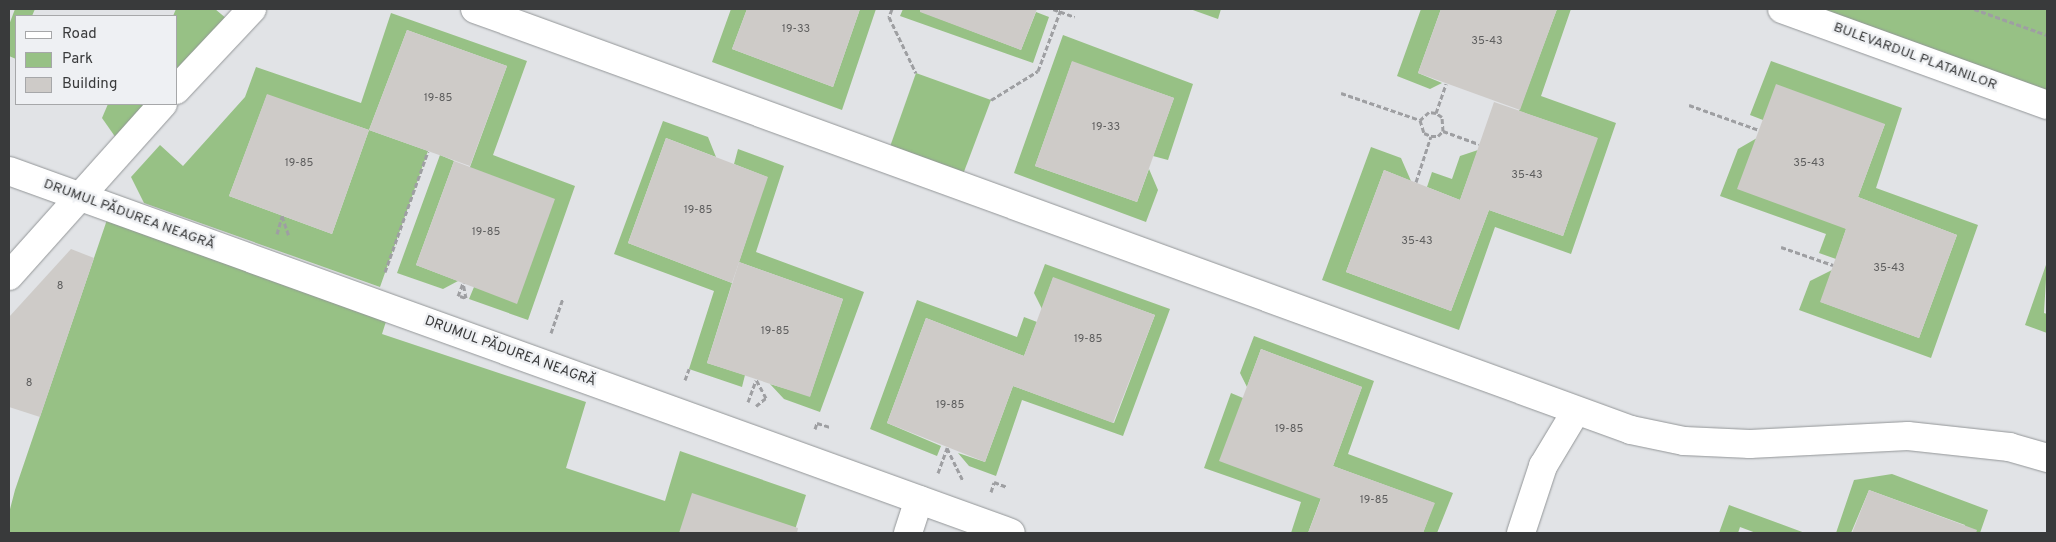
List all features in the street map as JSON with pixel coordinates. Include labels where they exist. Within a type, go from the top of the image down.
[{"type":"street","points":[[178,88],[252,9]]},
{"type":"street","points":[[475,9],[1631,430],[1684,441],[1750,444],[1908,436],[2009,447],[2047,458]]},
{"type":"street","name":"BULEVARDUL PLATANILOR","points":[[1782,9],[2047,105]]},
{"type":"street","points":[[9,276],[82,197],[162,105]]},
{"type":"street","name":"DRUMUL PĂDUREA NEAGRĂ","points":[[9,171],[927,491],[1011,533]]},
{"type":"street","points":[[1521,533],[1544,466],[1576,411]]},
{"type":"street","points":[[908,533],[927,491]]},
{"type":"path","points":[[892,9],[889,18],[916,73]]},
{"type":"path","points":[[1053,9],[1061,10],[1075,17]]},
{"type":"path","points":[[1974,9],[2047,35]]},
{"type":"path","points":[[990,100],[1038,71],[1061,10]]},
{"type":"path","points":[[1436,113],[1446,84]]},
{"type":"path","points":[[1342,93],[1420,120]]},
{"type":"path","points":[[1689,105],[1759,130]]},
{"type":"path","points":[[1429,112],[1436,113],[1442,117],[1443,131],[1438,136],[1430,136],[1420,126],[1420,120],[1429,112]]},
{"type":"path","points":[[1443,131],[1479,144]]},
{"type":"path","points":[[1416,182],[1430,136]]},
{"type":"path","points":[[383,278],[428,151]]},
{"type":"path","points":[[1781,247],[1833,265]]},
{"type":"path","points":[[549,340],[563,298]]},
{"type":"path","points":[[747,406],[756,379],[766,398],[752,409]]},
{"type":"path","points":[[927,491],[947,448],[966,487]]},
{"type":"path","points":[[990,496],[994,482],[1007,487]]},
{"type":"green space","points":[[15,9],[35,9],[32,15],[15,15],[15,59],[9,56],[9,25]]},
{"type":"green space","points":[[176,9],[215,9],[227,19],[178,71],[178,15],[173,15]]},
{"type":"green space","points":[[731,9],[747,9],[732,49],[833,87],[860,9],[876,9],[842,110],[712,62]]},
{"type":"green space","points":[[903,9],[923,9],[922,12],[1021,50],[1036,12],[1049,17],[1033,63],[900,16]]},
{"type":"green space","points":[[1190,9],[1221,9],[1218,19]]},
{"type":"green space","points":[[1421,9],[1441,9],[1418,73],[1442,83],[1430,89],[1397,76]]},
{"type":"green space","points":[[1557,9],[1571,9],[1541,96],[1616,123],[1571,254],[1495,227],[1459,330],[1322,280],[1371,147],[1401,158],[1411,181],[1384,170],[1346,272],[1451,311],[1489,210],[1563,236],[1597,138],[1519,111]]},
{"type":"green space","points":[[1782,9],[2047,9],[2047,105]]},
{"type":"green space","points":[[391,13],[527,61],[493,155],[575,186],[528,320],[469,299],[474,287],[470,167],[507,66],[407,30],[369,130],[428,151],[380,287],[144,203],[131,177],[160,145],[183,166],[245,97],[256,67],[361,103]],"holes":[[[267,95],[369,130],[332,234],[229,196]]]},
{"type":"green space","points":[[1063,35],[1193,84],[1168,160],[1153,156],[1174,98],[1072,62],[1035,166],[1137,202],[1149,169],[1158,190],[1146,222],[1014,173]]},
{"type":"green space","points":[[1771,61],[1902,108],[1876,188],[1978,225],[1931,358],[1799,310],[1810,281],[1832,270],[1821,302],[1919,338],[1957,235],[1858,197],[1885,124],[1763,120],[1750,115]]},
{"type":"green space","points":[[916,73],[991,100],[959,185],[886,158]]},
{"type":"green space","points":[[108,105],[147,105],[116,138],[102,118]]},
{"type":"green space","points":[[663,121],[708,137],[716,157],[666,138],[628,243],[732,283],[707,363],[745,375],[742,387],[689,369],[714,291],[614,254]]},
{"type":"green space","points":[[1757,138],[1846,229],[1836,259],[1819,253],[1826,234],[1720,196],[1738,149]]},
{"type":"green space","points":[[738,149],[784,166],[756,252],[864,292],[820,412],[784,399],[770,384],[810,396],[843,299],[739,262],[767,177],[734,164]]},
{"type":"green space","points":[[1478,150],[1460,200],[1427,187],[1432,172],[1452,179],[1460,156]]},
{"type":"green space","points":[[440,155],[454,161],[416,265],[458,281],[443,289],[397,273]]},
{"type":"green space","points":[[111,208],[390,309],[382,334],[586,402],[566,468],[665,501],[680,451],[806,495],[794,533],[9,533],[9,513],[15,490]]},
{"type":"green space","points":[[2047,262],[2044,313],[2047,314],[2047,333],[2025,325]]},
{"type":"green space","points":[[1045,264],[1170,309],[1123,436],[1022,400],[996,476],[969,466],[958,453],[985,462],[1013,386],[1114,423],[1155,315],[1053,278],[1042,309],[1034,293]]},
{"type":"green space","points":[[917,300],[1017,337],[1024,317],[1037,322],[1024,356],[926,318],[887,423],[941,446],[937,456],[870,429]]},
{"type":"green space","points":[[1254,336],[1374,381],[1348,454],[1453,493],[1437,533],[1423,533],[1434,503],[1333,466],[1362,387],[1261,349],[1247,387],[1240,373]]},
{"type":"green space","points":[[1231,393],[1243,398],[1321,498],[1308,533],[1291,533],[1301,502],[1204,468]]},
{"type":"green space","points":[[1892,474],[1988,510],[1980,533],[1963,533],[1965,525],[1869,490],[1851,533],[1836,533],[1854,480]]},
{"type":"green space","points":[[1729,505],[1805,533],[1756,533],[1740,527],[1738,533],[1719,533]]},
{"type":"building","points":[[747,9],[860,9],[833,87],[732,49]]},
{"type":"building","points":[[920,9],[1037,9],[1021,50],[920,12]]},
{"type":"building","points":[[1441,9],[1557,9],[1520,110],[1418,73]]},
{"type":"building","points":[[407,30],[507,66],[470,166],[369,130]]},
{"type":"building","points":[[1072,61],[1174,98],[1137,202],[1035,166]]},
{"type":"building","points":[[1776,84],[1885,124],[1858,197],[1957,235],[1919,338],[1820,302],[1846,229],[1737,189]]},
{"type":"building","points":[[267,94],[369,130],[332,234],[229,196]]},
{"type":"building","points":[[1494,102],[1598,138],[1563,236],[1489,210],[1451,311],[1346,272],[1384,170],[1460,200]]},
{"type":"building","points":[[666,138],[768,177],[732,283],[628,243]]},
{"type":"building","points":[[454,161],[555,199],[517,304],[416,265]]},
{"type":"building","points":[[71,249],[94,258],[40,417],[9,407],[9,317]]},
{"type":"building","points":[[739,262],[843,299],[810,397],[707,363]]},
{"type":"building","points":[[1053,277],[1155,315],[1113,423],[1013,386],[985,462],[887,423],[926,318],[1024,356]]},
{"type":"building","points":[[1261,349],[1362,387],[1333,466],[1435,503],[1423,533],[1308,533],[1321,499],[1219,461]]},
{"type":"building","points":[[1869,490],[1977,530],[1976,533],[1852,533]]},
{"type":"building","points":[[692,493],[798,528],[797,533],[679,533]]}]
